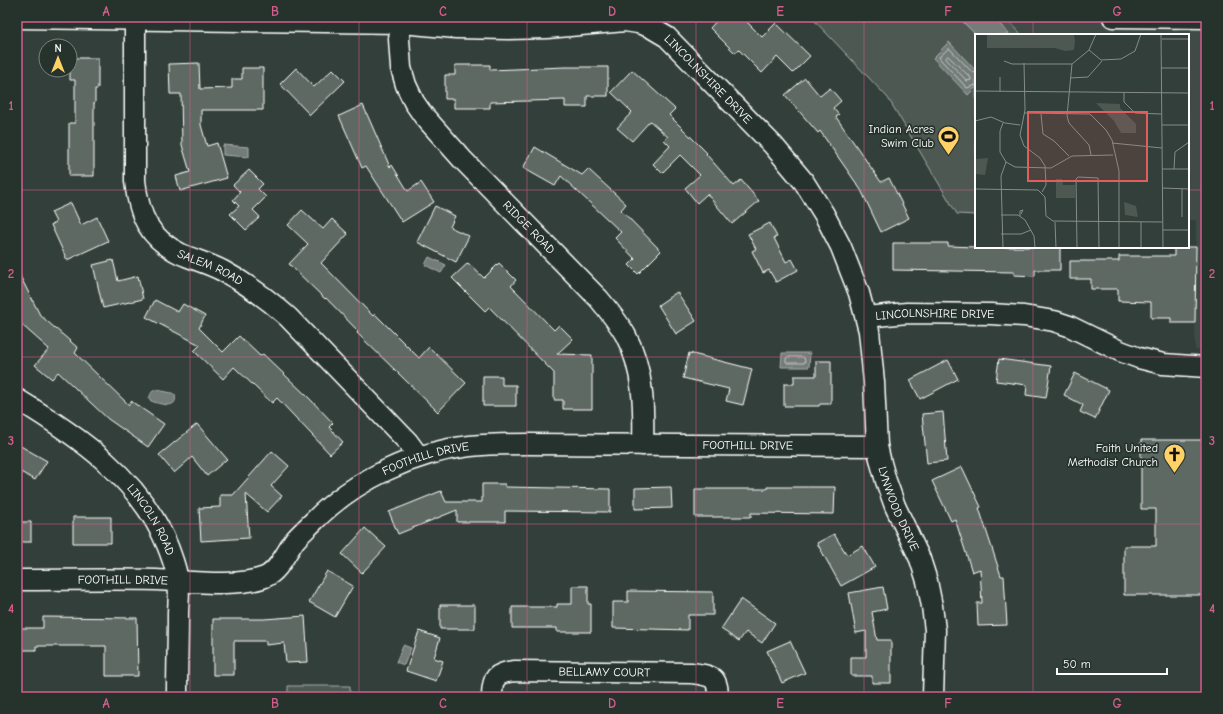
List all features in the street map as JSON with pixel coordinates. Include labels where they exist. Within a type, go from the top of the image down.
[{"type":"street","points":[[1113,17],[1206,18]]},
{"type":"street","name":"LINCOLNSHIRE DRIVE","points":[[17,18],[402,20],[456,28],[509,29],[547,28],[625,21],[638,23],[650,27],[666,37],[773,146],[804,182],[824,214],[841,247],[859,293],[866,317],[907,313],[1024,316],[1054,321],[1069,326],[1120,351],[1139,358],[1163,364],[1206,367]]},
{"type":"street","name":"SALEM ROAD","points":[[135,19],[135,181],[138,202],[143,218],[151,231],[165,244],[180,253],[222,271],[267,299],[288,317],[408,442],[419,457]]},
{"type":"street","name":"RIDGE ROAD","points":[[402,20],[399,39],[401,68],[406,85],[414,102],[423,115],[462,159],[599,298],[615,317],[635,356],[642,384],[644,415],[643,445]]},
{"type":"street","name":"LYNWOOD DRIVE","points":[[866,317],[873,367],[877,446],[886,481],[895,506],[920,559],[927,581],[932,606],[935,630],[933,697]]},
{"type":"street","name":"LINCOLN ROAD","points":[[17,399],[55,422],[88,446],[121,476],[137,493],[164,537],[173,561],[178,582],[177,697]]},
{"type":"street","name":"FOOTHILL DRIVE","points":[[17,580],[234,583],[256,580],[267,576],[277,568],[296,540],[319,516],[342,496],[369,479],[394,467],[419,457],[448,449],[470,446],[528,444],[877,446]]},
{"type":"street","name":"BELLAMY COURT","points":[[493,688],[498,674],[515,671],[692,673],[707,675],[716,688]]},
{"type":"shaded area","name":"Indian Acres Swim Club","points":[[811,17],[1206,17],[1206,351],[1195,350],[1196,220],[1189,220],[1189,34],[975,34],[975,215],[957,214],[888,98]]},
{"type":"shaded area","name":"Indian Acres Swim Club","points":[[811,17],[1005,17],[1021,34],[975,34],[975,215],[957,214],[888,98]]},
{"type":"shaded area","points":[[288,686],[350,686],[350,697],[288,697]]},
{"type":"shaded area","points":[[939,694],[1206,695],[1206,697],[939,697]]},
{"type":"water","points":[[966,17],[993,17],[1009,34],[975,34],[962,21]]},
{"type":"water","points":[[949,42],[975,70],[975,88],[968,95],[933,58]]},
{"type":"water","points":[[223,145],[249,147],[249,157],[223,155]]},
{"type":"water","points":[[429,257],[446,265],[441,273],[425,265]]},
{"type":"water","points":[[782,353],[810,353],[809,367],[781,367]]},
{"type":"water","points":[[157,390],[175,395],[174,403],[167,405],[151,401],[149,398],[152,392]]},
{"type":"water","points":[[403,645],[411,648],[404,665],[396,662]]},
{"type":"building","points":[[720,17],[742,17],[762,37],[776,23],[810,56],[793,73],[777,57],[762,73],[739,50],[735,53],[710,28]]},
{"type":"building","points":[[78,58],[98,58],[98,89],[95,89],[94,103],[94,176],[69,176],[69,123],[75,123],[75,80],[70,80],[70,78],[78,78]]},
{"type":"building","points":[[199,63],[200,89],[232,88],[232,79],[242,79],[242,68],[263,68],[263,110],[201,110],[201,125],[207,146],[217,143],[227,178],[180,191],[176,176],[190,172],[182,145],[181,94],[170,94],[169,64]]},
{"type":"building","points":[[455,65],[490,65],[490,70],[608,67],[608,96],[587,96],[587,107],[565,107],[565,100],[490,102],[490,108],[454,108],[454,99],[445,99],[445,75],[455,75]]},
{"type":"building","points":[[296,68],[314,87],[333,69],[345,81],[310,115],[280,84]]},
{"type":"building","points":[[632,70],[675,109],[669,115],[707,153],[706,154],[734,186],[741,180],[759,201],[732,224],[707,194],[697,203],[685,188],[700,175],[680,155],[662,173],[653,164],[670,146],[664,140],[668,137],[650,121],[632,141],[617,128],[632,112],[611,92]]},
{"type":"building","points":[[805,78],[820,96],[830,88],[841,101],[833,108],[839,115],[836,117],[881,182],[889,178],[909,218],[881,232],[861,190],[820,131],[818,133],[785,95]]},
{"type":"building","points":[[363,105],[390,167],[392,165],[408,191],[421,182],[434,202],[402,222],[366,166],[362,168],[339,116]]},
{"type":"building","points":[[535,147],[582,175],[588,169],[626,204],[621,210],[661,251],[638,274],[629,265],[635,259],[615,238],[621,232],[561,176],[555,186],[523,168]]},
{"type":"building","points":[[249,170],[263,184],[258,189],[266,197],[253,210],[260,217],[246,230],[230,214],[239,206],[233,200],[240,192],[233,185]]},
{"type":"building","points":[[71,203],[81,225],[97,217],[108,241],[67,260],[51,225],[56,222],[51,212]]},
{"type":"building","points":[[435,206],[455,216],[450,227],[469,236],[456,262],[417,242]]},
{"type":"building","points":[[302,210],[323,229],[332,219],[348,234],[321,263],[373,316],[375,314],[419,358],[429,347],[466,383],[438,412],[357,333],[358,331],[326,298],[325,299],[289,264],[308,244],[288,225]]},
{"type":"building","points":[[770,223],[777,237],[774,238],[786,262],[792,259],[798,270],[776,282],[769,270],[763,273],[752,251],[756,249],[748,234]]},
{"type":"building","points":[[893,243],[948,243],[948,246],[975,248],[1060,248],[1060,270],[1035,270],[1035,276],[1014,275],[1014,272],[893,270]]},
{"type":"building","points":[[1196,247],[1195,323],[1171,323],[1171,318],[1151,318],[1151,302],[1118,301],[1118,289],[1091,289],[1091,279],[1070,279],[1070,261],[1119,261],[1119,256],[1174,256],[1174,248]]},
{"type":"building","points":[[113,260],[118,281],[138,276],[143,299],[103,308],[93,265]]},
{"type":"building","points":[[468,263],[484,278],[499,263],[516,280],[511,286],[554,330],[559,325],[573,339],[557,354],[592,355],[592,409],[563,409],[563,400],[554,400],[554,373],[489,307],[485,311],[452,278]]},
{"type":"building","points":[[17,270],[40,315],[78,348],[75,353],[129,405],[131,401],[164,424],[148,447],[108,419],[58,372],[52,379],[35,365],[49,349],[22,325],[17,316]]},
{"type":"building","points":[[677,292],[696,321],[676,334],[658,305]]},
{"type":"building","points":[[155,300],[178,312],[183,304],[205,316],[199,328],[223,352],[239,336],[260,356],[263,354],[333,423],[329,427],[343,442],[330,454],[277,398],[272,403],[234,367],[223,379],[194,351],[200,345],[146,317]]},
{"type":"building","points":[[689,353],[752,369],[743,405],[726,401],[729,389],[683,378]]},
{"type":"building","points":[[999,359],[1051,366],[1046,398],[1026,395],[1027,385],[996,381]]},
{"type":"building","points":[[948,360],[958,379],[920,399],[910,380]]},
{"type":"building","points":[[816,361],[831,361],[831,404],[820,404],[819,406],[784,406],[784,384],[794,384],[794,376],[816,376]]},
{"type":"building","points":[[1075,373],[1109,390],[1095,419],[1080,412],[1083,405],[1064,395]]},
{"type":"building","points":[[483,376],[502,376],[502,385],[516,385],[516,406],[483,406]]},
{"type":"building","points":[[943,412],[947,461],[927,463],[922,414]]},
{"type":"building","points":[[197,424],[227,459],[207,476],[192,457],[174,473],[159,455]]},
{"type":"building","points":[[1141,440],[1206,440],[1206,595],[1124,595],[1124,546],[1156,546],[1156,509],[1141,509]]},
{"type":"building","points":[[17,444],[47,461],[35,480],[17,470]]},
{"type":"building","points":[[272,451],[289,466],[271,486],[282,496],[267,512],[246,494],[249,538],[201,541],[199,508],[220,507],[220,495],[233,495]]},
{"type":"building","points":[[962,467],[981,507],[979,508],[1001,576],[1004,576],[1007,625],[978,626],[977,603],[982,603],[980,569],[972,572],[955,519],[951,521],[932,481]]},
{"type":"building","points":[[482,484],[505,484],[505,487],[610,489],[610,512],[505,511],[505,522],[457,522],[457,510],[398,534],[389,512],[441,491],[446,502],[482,502]]},
{"type":"building","points":[[671,487],[672,508],[635,509],[635,488]]},
{"type":"building","points":[[767,487],[835,487],[834,514],[751,513],[751,517],[695,517],[695,489],[767,489]]},
{"type":"building","points":[[73,517],[111,517],[111,543],[73,543]]},
{"type":"building","points":[[17,522],[31,522],[31,542],[17,542]]},
{"type":"building","points":[[365,528],[386,547],[362,573],[342,554]]},
{"type":"building","points":[[834,534],[847,555],[863,546],[875,567],[841,586],[817,543]]},
{"type":"building","points":[[327,571],[353,586],[335,617],[309,602]]},
{"type":"building","points":[[572,586],[588,586],[588,604],[591,604],[591,632],[557,632],[557,628],[512,628],[512,607],[557,607],[557,604],[572,604]]},
{"type":"building","points":[[883,587],[887,609],[872,612],[877,640],[891,640],[891,683],[872,683],[872,676],[851,676],[851,657],[866,657],[866,631],[856,633],[849,593]]},
{"type":"building","points":[[628,591],[713,592],[713,615],[688,615],[688,630],[613,628],[613,602],[628,602]]},
{"type":"building","points":[[741,599],[775,623],[762,643],[746,632],[739,641],[721,629]]},
{"type":"building","points":[[440,605],[475,605],[475,629],[440,629]]},
{"type":"building","points":[[305,616],[308,662],[286,663],[284,643],[266,645],[266,641],[234,641],[234,675],[213,675],[213,619],[264,619]]},
{"type":"building","points":[[43,617],[137,618],[138,676],[106,676],[106,646],[36,646],[36,650],[17,650],[17,628],[43,628]]},
{"type":"building","points":[[419,631],[440,638],[434,658],[443,661],[436,681],[406,671]]},
{"type":"building","points":[[790,641],[805,673],[782,683],[767,651]]},
{"type":"place","name":"Indian Acres Swim Club","points":[[949,156]]},
{"type":"place","name":"Faith United Methodist Church","points":[[1174,474]]}]
